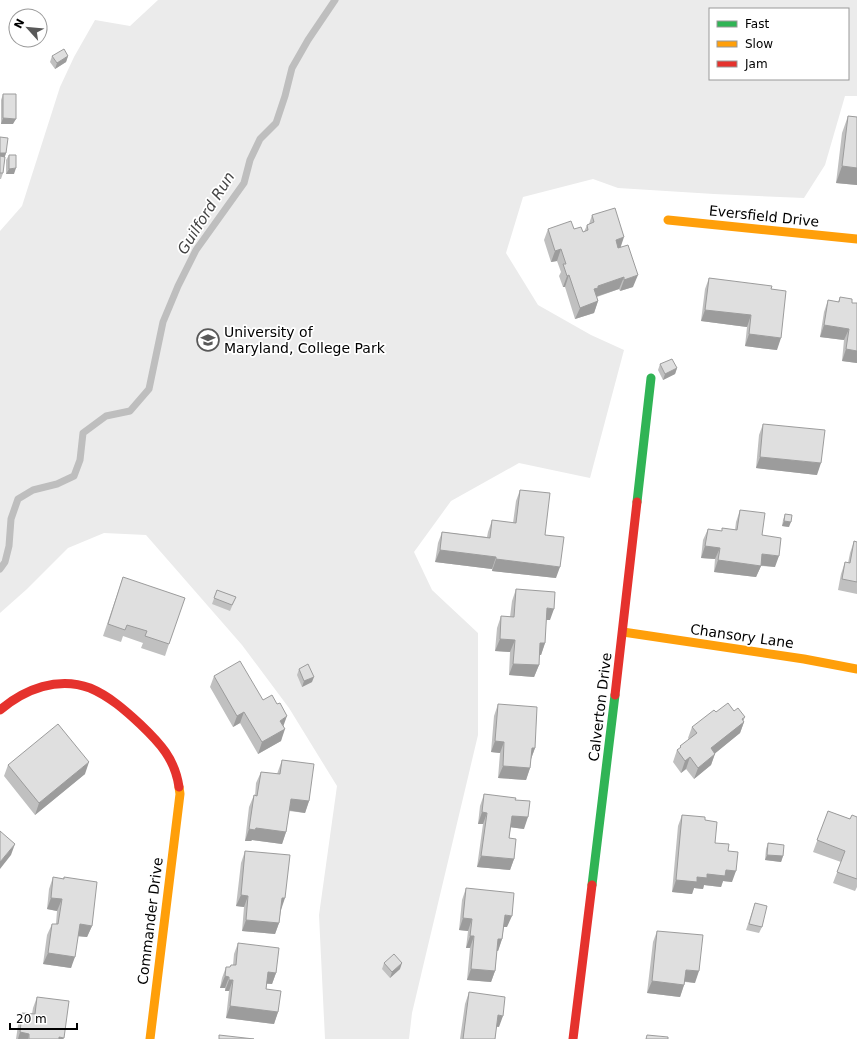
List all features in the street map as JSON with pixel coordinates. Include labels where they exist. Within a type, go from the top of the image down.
[{"type":"street","name":"Eversfield Drive","points":[[668,220],[857,239]]},
{"type":"street","name":"Calverton Drive","points":[[573,1039],[623,632],[651,378]]},
{"type":"street","name":"Chansory Lane","points":[[623,632],[804,659],[857,669]]},
{"type":"street","name":"Commander Drive","points":[[0,710],[15,698],[33,689],[50,684],[76,684],[87,687],[99,692],[123,708],[155,737],[165,749],[172,761],[180,794],[150,1039]]},
{"type":"shaded area","points":[[158,0],[857,0],[857,96],[845,96],[825,165],[804,198],[618,188],[593,179],[523,197],[506,253],[538,305],[591,335],[624,350],[590,478],[519,463],[451,501],[414,552],[432,590],[478,633],[478,735],[412,1013],[409,1039],[325,1039],[319,915],[337,786],[289,708],[242,645],[146,535],[104,533],[68,548],[27,589],[0,613],[0,231],[22,206],[60,87],[74,57],[95,20],[130,26]]},
{"type":"building","points":[[64,49],[68,56],[57,63],[52,56]]},
{"type":"building","points":[[3,94],[16,94],[16,119],[3,118]]},
{"type":"building","points":[[848,116],[857,117],[857,168],[842,166]]},
{"type":"building","points":[[0,137],[8,138],[6,153],[0,153]]},
{"type":"building","points":[[9,155],[16,155],[16,168],[9,169]]},
{"type":"building","points":[[0,156],[5,157],[3,173],[0,173]]},
{"type":"building","points":[[615,208],[624,237],[616,240],[618,248],[628,245],[638,275],[624,280],[624,277],[598,286],[598,288],[594,289],[598,301],[580,308],[569,275],[567,276],[563,264],[566,264],[561,249],[555,251],[548,229],[571,221],[574,229],[581,227],[583,232],[588,230],[587,225],[594,222],[592,215]]},
{"type":"building","points":[[709,278],[772,286],[771,289],[786,291],[781,338],[749,334],[751,315],[705,310]]},
{"type":"building","points":[[840,297],[852,299],[852,303],[857,303],[857,351],[846,349],[849,329],[824,325],[828,300],[839,302]]},
{"type":"building","points":[[672,359],[677,368],[665,374],[660,364]]},
{"type":"building","points":[[763,424],[825,430],[821,463],[760,457]]},
{"type":"building","points":[[520,490],[550,493],[545,535],[564,537],[560,567],[440,550],[442,532],[490,538],[492,520],[516,523]]},
{"type":"building","points":[[740,510],[765,513],[762,535],[781,538],[779,556],[762,554],[761,566],[718,560],[720,548],[705,546],[708,529],[722,531],[722,528],[737,530]]},
{"type":"building","points":[[785,514],[792,515],[791,522],[784,521]]},
{"type":"building","points":[[854,541],[857,542],[857,582],[842,579],[845,562],[850,563]]},
{"type":"building","points":[[123,577],[185,598],[169,644],[145,636],[147,631],[127,625],[125,630],[108,624]]},
{"type":"building","points":[[516,589],[555,592],[554,609],[547,608],[545,643],[540,643],[539,665],[513,664],[515,640],[500,639],[501,616],[514,617]]},
{"type":"building","points":[[217,590],[236,597],[232,605],[214,598]]},
{"type":"building","points":[[240,661],[263,700],[272,695],[277,704],[280,703],[287,716],[280,721],[285,729],[262,742],[244,712],[237,716],[214,676]]},
{"type":"building","points":[[308,664],[314,677],[304,681],[299,669]]},
{"type":"building","points":[[728,703],[734,711],[738,708],[745,717],[742,719],[744,722],[711,748],[715,754],[698,768],[690,757],[685,761],[677,750],[697,733],[692,727],[714,710],[716,712]]},
{"type":"building","points":[[498,704],[537,707],[535,748],[532,748],[530,768],[503,766],[504,742],[495,741]]},
{"type":"building","points":[[58,724],[89,762],[39,803],[8,765]]},
{"type":"building","points":[[282,760],[314,764],[309,801],[291,799],[286,832],[256,828],[255,830],[249,829],[254,795],[257,796],[261,772],[280,774]]},
{"type":"building","points":[[484,794],[516,798],[515,800],[530,801],[528,817],[512,816],[509,838],[516,839],[514,859],[481,856],[487,813],[482,812]]},
{"type":"building","points":[[828,811],[850,819],[852,815],[857,817],[857,879],[837,872],[845,851],[817,840]]},
{"type":"building","points":[[682,815],[705,817],[705,820],[717,822],[715,843],[729,844],[728,851],[738,852],[736,871],[726,870],[725,876],[707,874],[707,878],[697,877],[697,882],[676,880]]},
{"type":"building","points":[[0,831],[15,844],[0,862]]},
{"type":"building","points":[[768,843],[784,845],[783,856],[767,855]]},
{"type":"building","points":[[245,851],[290,855],[285,898],[282,898],[279,923],[246,920],[248,896],[241,895]]},
{"type":"building","points":[[53,877],[64,879],[64,877],[97,882],[92,926],[80,924],[75,957],[48,953],[52,924],[58,924],[62,899],[51,898]]},
{"type":"building","points":[[466,888],[514,893],[512,916],[505,915],[502,939],[498,939],[495,971],[471,969],[474,936],[470,936],[472,919],[463,918]]},
{"type":"building","points":[[755,903],[767,906],[762,927],[749,924]]},
{"type":"building","points":[[657,931],[703,935],[699,971],[686,970],[684,985],[652,981]]},
{"type":"building","points":[[238,943],[279,948],[276,973],[268,972],[266,989],[281,991],[278,1012],[230,1006],[233,980],[229,980],[229,977],[225,976],[226,967],[236,965]]},
{"type":"building","points":[[394,954],[402,963],[392,972],[384,963]]},
{"type":"building","points":[[469,992],[505,997],[503,1016],[498,1015],[495,1039],[463,1039]]},
{"type":"building","points":[[37,997],[69,1001],[64,1038],[29,1039],[29,1034],[20,1032],[22,1013],[35,1014]]},
{"type":"building","points":[[219,1035],[254,1039],[219,1039]]},
{"type":"building","points":[[647,1035],[668,1037],[668,1039],[646,1039]]},
{"type":"waterway","name":"Guilford Run","points":[[0,569],[5,562],[9,546],[11,519],[18,499],[33,490],[57,484],[74,476],[80,460],[83,433],[106,416],[130,411],[149,389],[163,322],[178,286],[196,250],[244,183],[250,160],[260,139],[276,123],[292,68],[308,40],[335,0]]},
{"type":"traffic: fast","points":[[637,502],[651,378]]},
{"type":"traffic: fast","points":[[592,885],[615,695]]},
{"type":"traffic: slow","points":[[668,220],[857,239]]},
{"type":"traffic: slow","points":[[623,632],[804,659],[857,669]]},
{"type":"traffic: slow","points":[[150,1039],[180,794],[179,787]]},
{"type":"traffic: jam","points":[[615,695],[637,502]]},
{"type":"traffic: jam","points":[[0,710],[20,696],[54,684],[66,683],[90,688],[104,695],[116,704],[154,738],[166,752],[174,768],[179,787]]},
{"type":"traffic: jam","points":[[573,1039],[592,885]]},
{"type":"place","name":"University of Maryland, College Park","points":[[208,340]]}]
